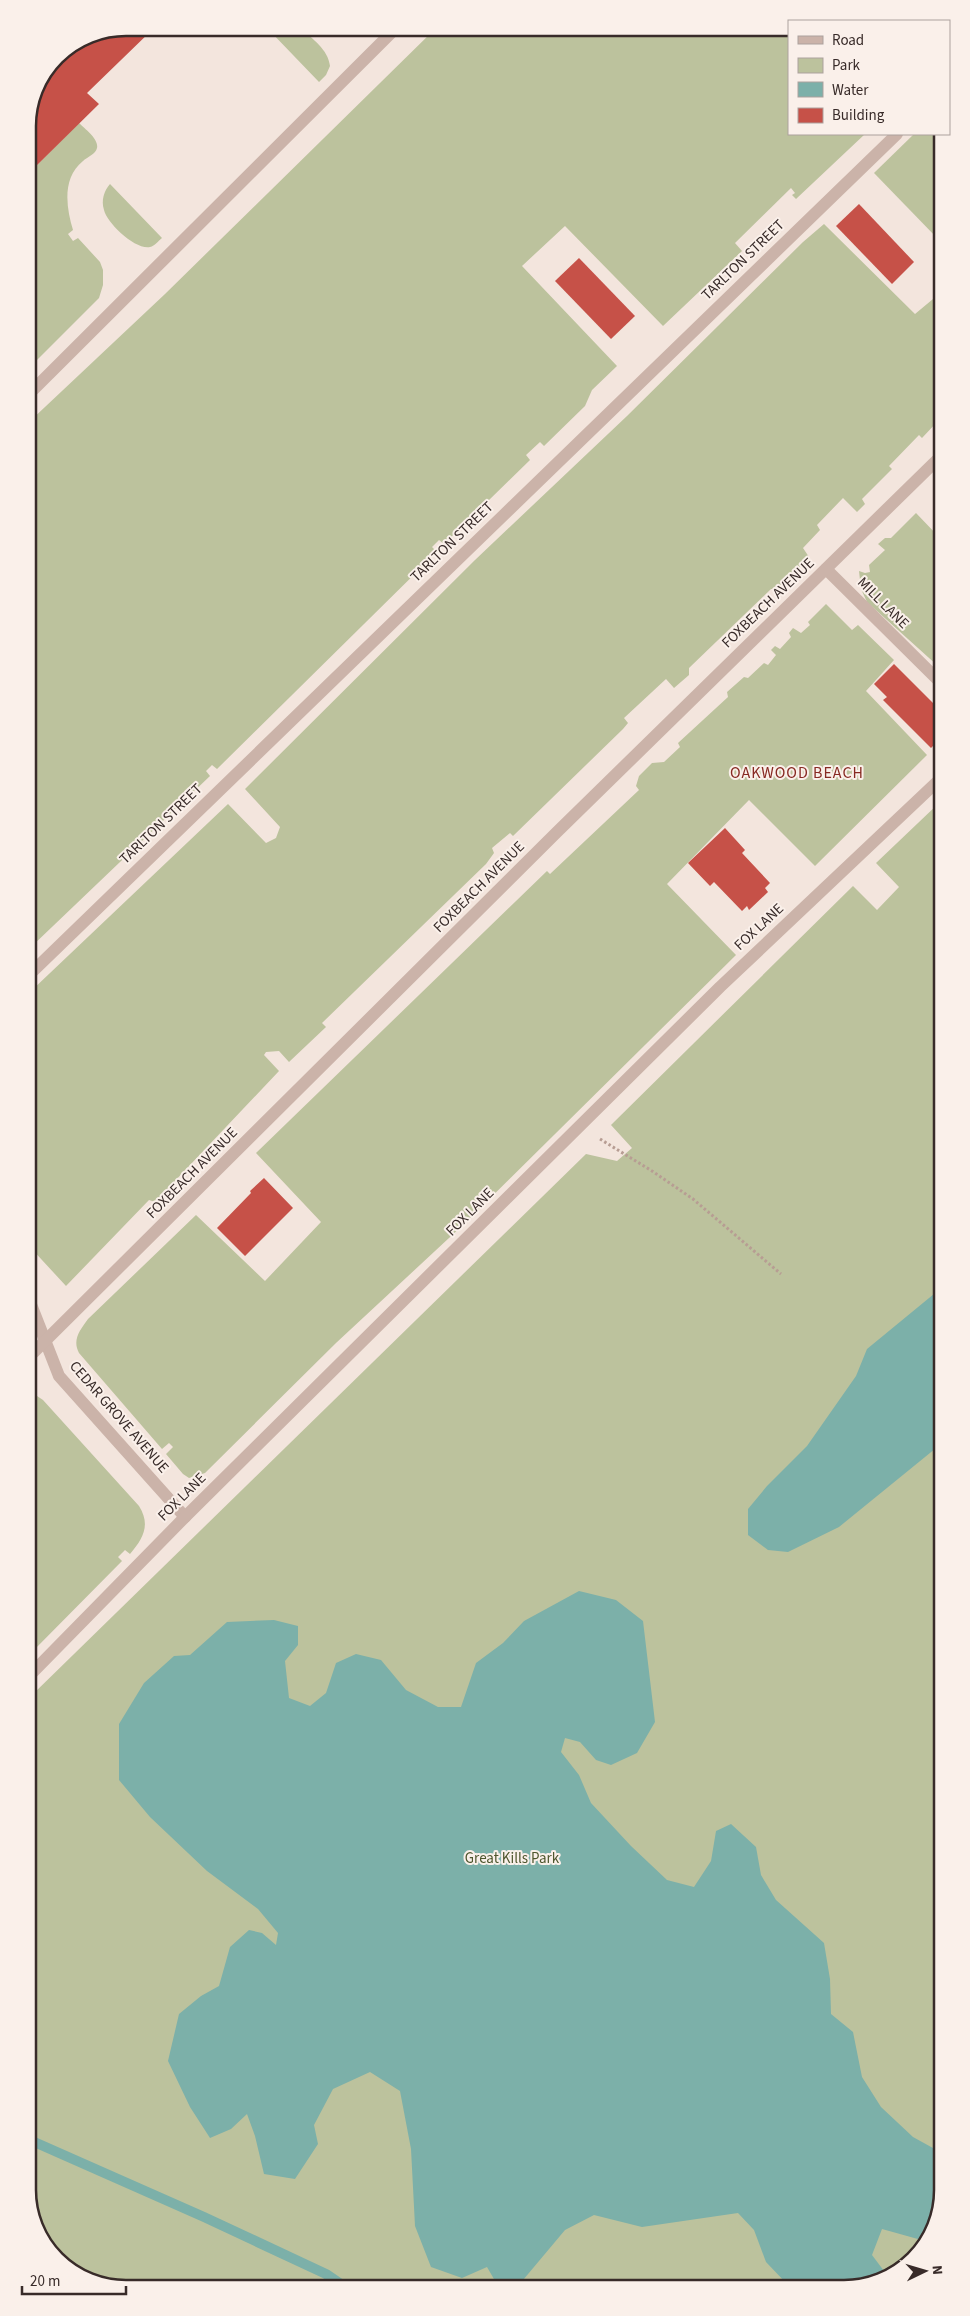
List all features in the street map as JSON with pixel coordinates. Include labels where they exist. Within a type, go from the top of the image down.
[{"type":"street","points":[[36,387],[388,36]]},
{"type":"street","name":"TARLTON STREET","points":[[36,968],[896,135]]},
{"type":"street","name":"FOXBEACH AVENUE","points":[[36,1350],[557,832],[934,463]]},
{"type":"street","name":"MILL LANE","points":[[826,569],[934,676]]},
{"type":"street","name":"FOX LANE","points":[[36,1669],[185,1517],[720,987],[934,785]]},
{"type":"street","name":"CEDAR GROVE AVENUE","points":[[36,1318],[59,1376],[185,1517]]},
{"type":"path","points":[[579,1127],[652,1171],[693,1199],[781,1274]]},
{"type":"green space","points":[[275,36],[309,36],[319,45],[326,54],[330,66],[326,75],[319,82]]},
{"type":"green space","points":[[428,36],[788,36],[788,135],[864,135],[796,199],[792,195],[795,193],[791,188],[735,243],[742,251],[663,326],[565,226],[522,266],[617,366],[592,390],[585,406],[544,446],[540,442],[526,455],[530,460],[444,544],[439,540],[432,547],[437,552],[217,769],[212,765],[206,771],[210,776],[36,942],[36,415],[165,294]]},
{"type":"green space","points":[[79,123],[96,141],[97,148],[95,152],[76,168],[69,184],[68,203],[73,230],[68,234],[73,241],[78,238],[100,262],[103,270],[103,285],[99,298],[36,361],[36,166]]},
{"type":"green space","points":[[913,135],[934,135],[934,235],[874,173]]},
{"type":"green space","points":[[110,184],[162,238],[155,245],[144,247],[137,244],[122,235],[110,222],[104,210],[103,199]]},
{"type":"green space","points":[[824,224],[915,314],[934,300],[934,425],[922,438],[919,435],[889,466],[892,469],[862,499],[865,504],[857,512],[843,498],[817,525],[820,530],[803,548],[809,557],[779,589],[771,589],[689,668],[689,675],[674,688],[666,679],[624,718],[628,723],[623,729],[513,836],[510,833],[492,848],[494,853],[486,864],[322,1023],[326,1027],[289,1062],[279,1051],[266,1052],[264,1055],[279,1071],[155,1202],[149,1200],[66,1286],[36,1254],[36,986],[228,804],[266,843],[276,838],[280,827],[245,789],[475,560],[627,416],[803,242]]},
{"type":"green space","points":[[916,513],[934,532],[934,662],[867,602],[861,589],[859,571],[870,572],[869,565],[885,550],[878,544],[885,538],[891,538]]},
{"type":"green space","points":[[826,604],[852,630],[858,625],[894,660],[866,691],[927,755],[815,866],[749,800],[667,884],[736,955],[463,1225],[336,1343],[205,1473],[189,1478],[183,1474],[166,1454],[173,1447],[169,1443],[162,1449],[79,1353],[76,1344],[77,1339],[88,1319],[196,1215],[265,1281],[321,1222],[256,1153],[547,871],[550,874],[639,790],[636,786],[639,776],[652,763],[664,762],[680,747],[678,743],[728,697],[727,692],[744,677],[748,678],[764,663],[768,665],[776,655],[771,650],[775,646],[780,649],[791,637],[789,633],[793,628],[801,633],[810,625],[808,622]]},
{"type":"green space","name":"Great Kills Park","points":[[934,808],[934,2190],[931,2213],[922,2235],[914,2246],[900,2246],[900,2260],[889,2268],[867,2277],[844,2280],[120,2280],[97,2275],[81,2268],[71,2261],[51,2240],[41,2219],[36,2196],[36,1691],[586,1154],[617,1161],[632,1148],[611,1125],[853,886],[877,910],[899,887],[876,863]]},
{"type":"green space","points":[[36,1395],[43,1400],[139,1506],[143,1513],[145,1526],[142,1537],[130,1554],[125,1550],[118,1557],[122,1561],[36,1648]]},
{"type":"water","points":[[934,1294],[934,1450],[839,1527],[788,1552],[768,1550],[748,1535],[748,1509],[767,1486],[807,1446],[856,1376],[867,1349]]},
{"type":"water","points":[[579,1591],[616,1600],[643,1621],[655,1722],[637,1753],[611,1765],[596,1760],[580,1742],[565,1738],[561,1752],[579,1775],[591,1803],[631,1846],[667,1880],[694,1887],[711,1861],[716,1831],[731,1824],[756,1847],[761,1875],[776,1900],[824,1943],[830,1979],[831,2014],[853,2032],[862,2077],[881,2107],[913,2137],[934,2149],[934,2190],[929,2219],[919,2239],[882,2229],[872,2255],[884,2270],[856,2279],[783,2280],[766,2262],[754,2230],[738,2213],[642,2227],[594,2215],[565,2230],[523,2280],[495,2280],[487,2267],[462,2278],[431,2267],[415,2226],[411,2149],[400,2091],[370,2072],[333,2089],[314,2125],[318,2144],[295,2179],[264,2174],[255,2136],[247,2114],[231,2129],[210,2138],[190,2107],[168,2061],[179,2014],[201,1996],[219,1986],[230,1947],[249,1930],[262,1933],[276,1945],[278,1933],[258,1909],[207,1871],[150,1817],[119,1780],[119,1724],[144,1683],[174,1656],[190,1655],[227,1622],[274,1620],[298,1626],[298,1645],[285,1661],[289,1698],[310,1706],[326,1693],[336,1663],[356,1654],[381,1660],[406,1690],[438,1707],[461,1707],[476,1663],[503,1643],[524,1621]]},
{"type":"building","points":[[120,36],[146,36],[87,93],[99,104],[36,166],[36,120],[39,103],[48,81],[55,71],[71,55],[97,41]]},
{"type":"building","points":[[859,204],[914,262],[892,284],[836,226]]},
{"type":"building","points":[[579,258],[635,316],[611,339],[555,281]]},
{"type":"building","points":[[894,664],[934,704],[934,745],[931,748],[883,700],[887,697],[874,684]]},
{"type":"building","points":[[725,828],[745,850],[742,853],[770,883],[765,888],[768,892],[749,910],[747,906],[742,911],[714,882],[710,886],[688,863]]},
{"type":"building","points":[[264,1178],[293,1208],[245,1256],[217,1228]]},
{"type":"waterway","points":[[36,2143],[204,2217],[326,2274],[335,2280]]},
{"type":"district","name":"OAKWOOD BEACH","points":[[797,773]]}]
